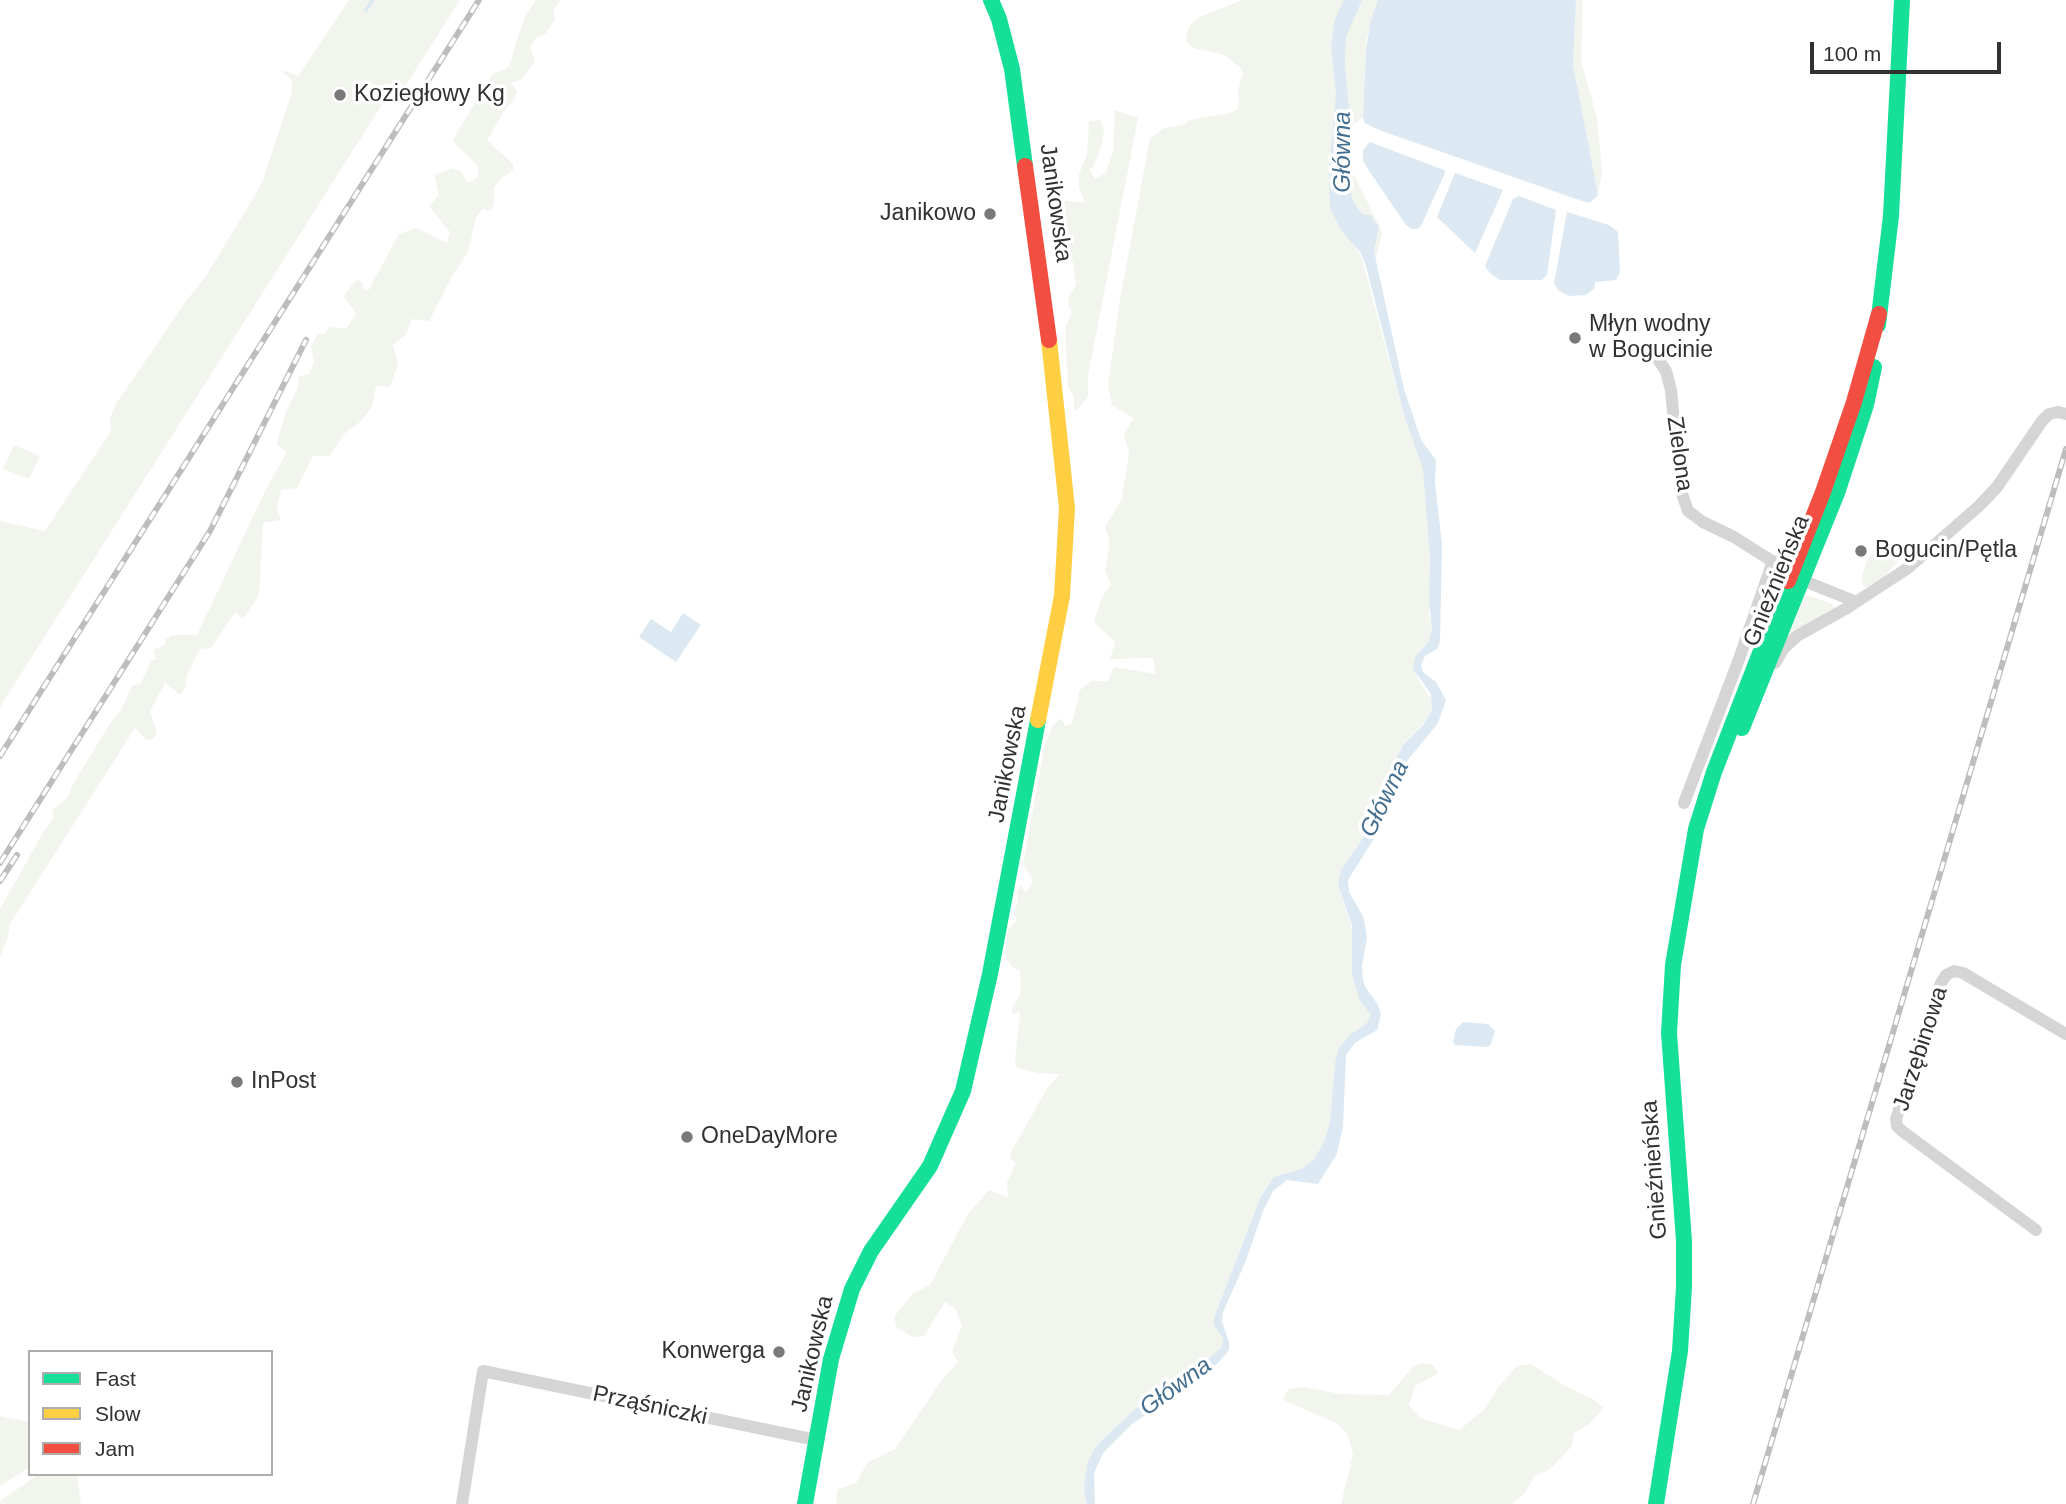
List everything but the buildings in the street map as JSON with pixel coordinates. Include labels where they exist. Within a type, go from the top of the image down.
[{"type":"main road","name":"Janikowska","points":[[805,1504],[831,1359],[852,1289],[871,1251],[930,1166],[963,1091],[988,987],[1062,596],[1067,508],[1058,401],[1016,91],[1006,42],[991,0]]},
{"type":"main road","name":"Gnieźnieńska","points":[[1653,1504],[1677,1374],[1683,1318],[1684,1241],[1669,1033],[1676,935],[1696,829],[1718,761],[1797,577],[1837,493],[1866,405],[1877,352],[1891,216],[1902,0]]},
{"type":"main road","name":"Gnieźnieńska","points":[[1692,858],[1723,774],[1760,687],[1797,577]]},
{"type":"street","name":"Zielona","points":[[1653,352],[1666,371],[1671,390],[1679,488],[1688,510],[1703,522],[1734,537],[1797,577],[1854,601]]},
{"type":"street","points":[[1760,687],[1789,641],[1847,608],[1908,568],[1979,506],[2009,471],[2049,414],[2066,414]]},
{"type":"street","points":[[1684,803],[1773,561]]},
{"type":"street","name":"Jarzębinowa","points":[[2036,1230],[1897,1126],[1896,1119],[1941,983],[1946,975],[1954,971],[1963,973],[2066,1034]]},
{"type":"street","name":"Prząśniczki","points":[[462,1504],[483,1371],[816,1440]]},
{"type":"shaded area","points":[[349,0],[460,0],[399,96],[390,92],[0,707],[0,521],[45,531],[111,431],[110,418],[116,404],[206,276],[263,180],[291,95],[292,80],[279,69],[298,76]]},
{"type":"shaded area","points":[[536,0],[561,0],[553,10],[555,20],[546,33],[536,38],[530,47],[535,62],[521,80],[511,83],[517,92],[514,100],[506,108],[487,140],[513,164],[513,171],[494,187],[494,205],[490,211],[483,209],[476,217],[468,252],[429,321],[412,319],[406,335],[393,345],[398,363],[390,387],[376,386],[372,407],[360,422],[344,434],[330,456],[313,456],[297,488],[281,490],[277,509],[281,520],[263,523],[259,596],[243,619],[235,612],[211,648],[200,649],[187,675],[186,687],[180,695],[165,683],[150,711],[157,732],[154,739],[147,740],[135,728],[10,924],[0,957],[0,909],[54,818],[52,810],[68,797],[112,720],[121,710],[132,686],[141,683],[151,661],[156,659],[153,650],[165,645],[165,640],[172,635],[197,635],[267,487],[287,452],[277,445],[278,438],[297,389],[299,376],[309,374],[314,362],[311,346],[318,334],[324,334],[330,327],[346,329],[356,313],[344,297],[346,292],[357,280],[362,282],[364,289],[368,291],[399,234],[416,228],[447,243],[450,232],[429,206],[439,195],[434,175],[453,168],[462,172],[467,183],[478,177],[478,166],[452,141],[492,75],[510,66],[526,15]]},
{"type":"shaded area","points":[[1242,0],[1378,0],[1366,40],[1363,118],[1351,126],[1350,166],[1382,232],[1376,258],[1353,243],[1361,256],[1404,415],[1424,469],[1430,556],[1429,616],[1432,630],[1429,641],[1419,652],[1417,678],[1432,700],[1432,711],[1403,745],[1363,838],[1341,870],[1339,887],[1353,933],[1352,974],[1363,1005],[1371,1015],[1367,1024],[1356,1030],[1335,1063],[1330,1122],[1319,1152],[1314,1160],[1301,1169],[1280,1175],[1264,1189],[1214,1318],[1214,1325],[1223,1339],[1222,1347],[1175,1387],[1135,1409],[1096,1446],[1084,1491],[1087,1504],[837,1504],[838,1489],[856,1483],[868,1462],[895,1449],[944,1377],[958,1362],[952,1352],[962,1326],[955,1308],[945,1302],[924,1336],[913,1337],[897,1328],[894,1317],[912,1294],[930,1285],[968,1214],[989,1190],[1008,1198],[1007,1182],[1016,1163],[1010,1159],[1011,1152],[1048,1087],[1060,1074],[1016,1068],[1020,1012],[1013,1014],[1012,1008],[1021,993],[1020,971],[1012,967],[1005,955],[1008,930],[1017,919],[1014,914],[1017,892],[1021,885],[1025,892],[1031,887],[1033,880],[1023,864],[1045,744],[1053,725],[1060,719],[1065,726],[1072,723],[1080,690],[1091,681],[1108,681],[1114,667],[1156,674],[1153,658],[1110,659],[1115,642],[1094,622],[1101,599],[1111,584],[1105,571],[1110,541],[1105,527],[1122,499],[1129,453],[1124,435],[1133,418],[1112,405],[1108,384],[1119,305],[1150,138],[1164,128],[1237,110],[1243,73],[1240,68],[1225,55],[1193,48],[1186,37],[1190,25],[1197,18]]},
{"type":"shaded area","points":[[1576,0],[1583,0],[1581,61],[1597,117],[1602,171],[1598,195],[1573,64]]},
{"type":"shaded area","points":[[1115,110],[1138,118],[1088,376],[1088,396],[1077,411],[1074,408],[1074,396],[1068,388],[1065,329],[1072,312],[1068,306],[1069,297],[1076,284],[1073,262],[1053,250],[1059,239],[1050,230],[1053,216],[1048,198],[1085,203],[1079,188],[1079,174],[1087,154],[1089,121],[1100,120],[1104,128],[1102,145],[1093,167],[1089,169],[1095,179],[1106,173],[1113,152]]},
{"type":"shaded area","points":[[14,445],[40,456],[29,479],[3,469]]},
{"type":"shaded area","points":[[1886,543],[1897,550],[1898,561],[1884,577],[1864,587],[1861,580],[1867,560],[1877,546]]},
{"type":"shaded area","points":[[1805,594],[1832,604],[1835,608],[1789,635]]},
{"type":"shaded area","points":[[1422,1363],[1434,1365],[1438,1373],[1415,1386],[1409,1405],[1420,1418],[1459,1430],[1484,1410],[1499,1386],[1517,1366],[1531,1364],[1604,1408],[1588,1425],[1574,1433],[1572,1446],[1550,1469],[1534,1477],[1524,1494],[1512,1504],[1341,1504],[1353,1454],[1347,1434],[1338,1424],[1284,1400],[1285,1394],[1289,1389],[1304,1387],[1340,1394],[1389,1395],[1412,1368]]},
{"type":"shaded area","points":[[0,1416],[28,1422],[28,1468],[0,1486]]},
{"type":"shaded area","points":[[36,1476],[77,1476],[81,1504],[0,1504],[0,1501]]},
{"type":"water","name":"Główna","points":[[1344,0],[1362,0],[1346,37],[1349,111],[1347,168],[1352,199],[1364,215],[1372,215],[1374,222],[1379,225],[1374,251],[1404,389],[1421,440],[1436,460],[1435,482],[1442,545],[1440,642],[1437,649],[1425,656],[1421,665],[1423,672],[1436,682],[1446,700],[1438,723],[1407,761],[1373,840],[1348,880],[1349,892],[1363,916],[1367,937],[1362,966],[1363,980],[1381,1014],[1377,1030],[1355,1043],[1346,1055],[1343,1126],[1337,1154],[1318,1184],[1287,1180],[1273,1191],[1223,1312],[1222,1322],[1229,1350],[1219,1362],[1180,1394],[1133,1423],[1103,1453],[1094,1473],[1095,1504],[1087,1504],[1084,1491],[1087,1464],[1096,1446],[1135,1409],[1175,1387],[1222,1347],[1223,1339],[1214,1325],[1214,1318],[1261,1196],[1274,1177],[1301,1169],[1314,1160],[1324,1142],[1330,1122],[1335,1063],[1339,1048],[1350,1035],[1367,1023],[1371,1015],[1360,1001],[1352,974],[1352,926],[1339,887],[1339,877],[1363,838],[1403,745],[1423,725],[1432,711],[1431,694],[1413,669],[1415,657],[1429,641],[1432,630],[1429,603],[1430,556],[1423,469],[1404,415],[1366,266],[1361,253],[1340,229],[1330,207],[1329,170],[1336,94],[1331,46],[1335,19]]},
{"type":"water","points":[[1378,0],[1576,0],[1573,64],[1598,195],[1590,203],[1582,201],[1365,123],[1366,48]]},
{"type":"water","points":[[1370,142],[1444,170],[1421,226],[1417,229],[1406,225],[1367,168],[1363,160],[1363,150]]},
{"type":"water","points":[[1455,173],[1503,190],[1475,253],[1437,217]]},
{"type":"water","points":[[1519,196],[1556,210],[1547,275],[1542,280],[1500,280],[1485,266],[1513,199]]},
{"type":"water","points":[[1567,212],[1609,225],[1618,232],[1620,272],[1616,280],[1595,282],[1594,289],[1586,295],[1569,296],[1558,290],[1554,283]]},
{"type":"water","points":[[683,613],[701,625],[676,662],[639,637],[651,619],[671,632]]},
{"type":"water","points":[[1463,1022],[1488,1024],[1495,1031],[1491,1044],[1488,1047],[1455,1045],[1453,1042],[1456,1029]]},
{"type":"waterway","points":[[366,10],[373,0]]},
{"type":"railway","points":[[0,756],[479,0]]},
{"type":"railway","points":[[0,863],[210,531],[306,340]]},
{"type":"railway","points":[[1753,1504],[2066,449]]},
{"type":"railway","points":[[0,881],[17,855]]},
{"type":"traffic: fast","points":[[991,0],[999,19],[1012,69],[1025,166]]},
{"type":"traffic: fast","points":[[1878,325],[1891,216],[1902,0]]},
{"type":"traffic: fast","points":[[1742,728],[1837,493],[1866,405],[1874,367]]},
{"type":"traffic: fast","points":[[1656,1504],[1680,1351],[1684,1287],[1684,1241],[1669,1033],[1673,965],[1696,829],[1714,772],[1788,581]]},
{"type":"traffic: fast","points":[[805,1504],[831,1359],[852,1289],[871,1251],[930,1166],[963,1091],[990,974],[1038,720]]},
{"type":"traffic: slow","points":[[1038,720],[1062,596],[1067,508],[1049,340]]},
{"type":"traffic: jam","points":[[1025,166],[1049,340]]},
{"type":"traffic: jam","points":[[1788,581],[1854,402],[1879,314]]},
{"type":"place","name":"Koziegłowy Kg","points":[[340,95]]},
{"type":"place","name":"Janikowo","points":[[990,214]]},
{"type":"place","name":"Młyn wodny w Bogucinie","points":[[1575,338]]},
{"type":"place","name":"Bogucin/Pętla","points":[[1861,551]]},
{"type":"place","name":"InPost","points":[[237,1082]]},
{"type":"place","name":"OneDayMore","points":[[687,1137]]},
{"type":"place","name":"Konwerga","points":[[779,1352]]}]
